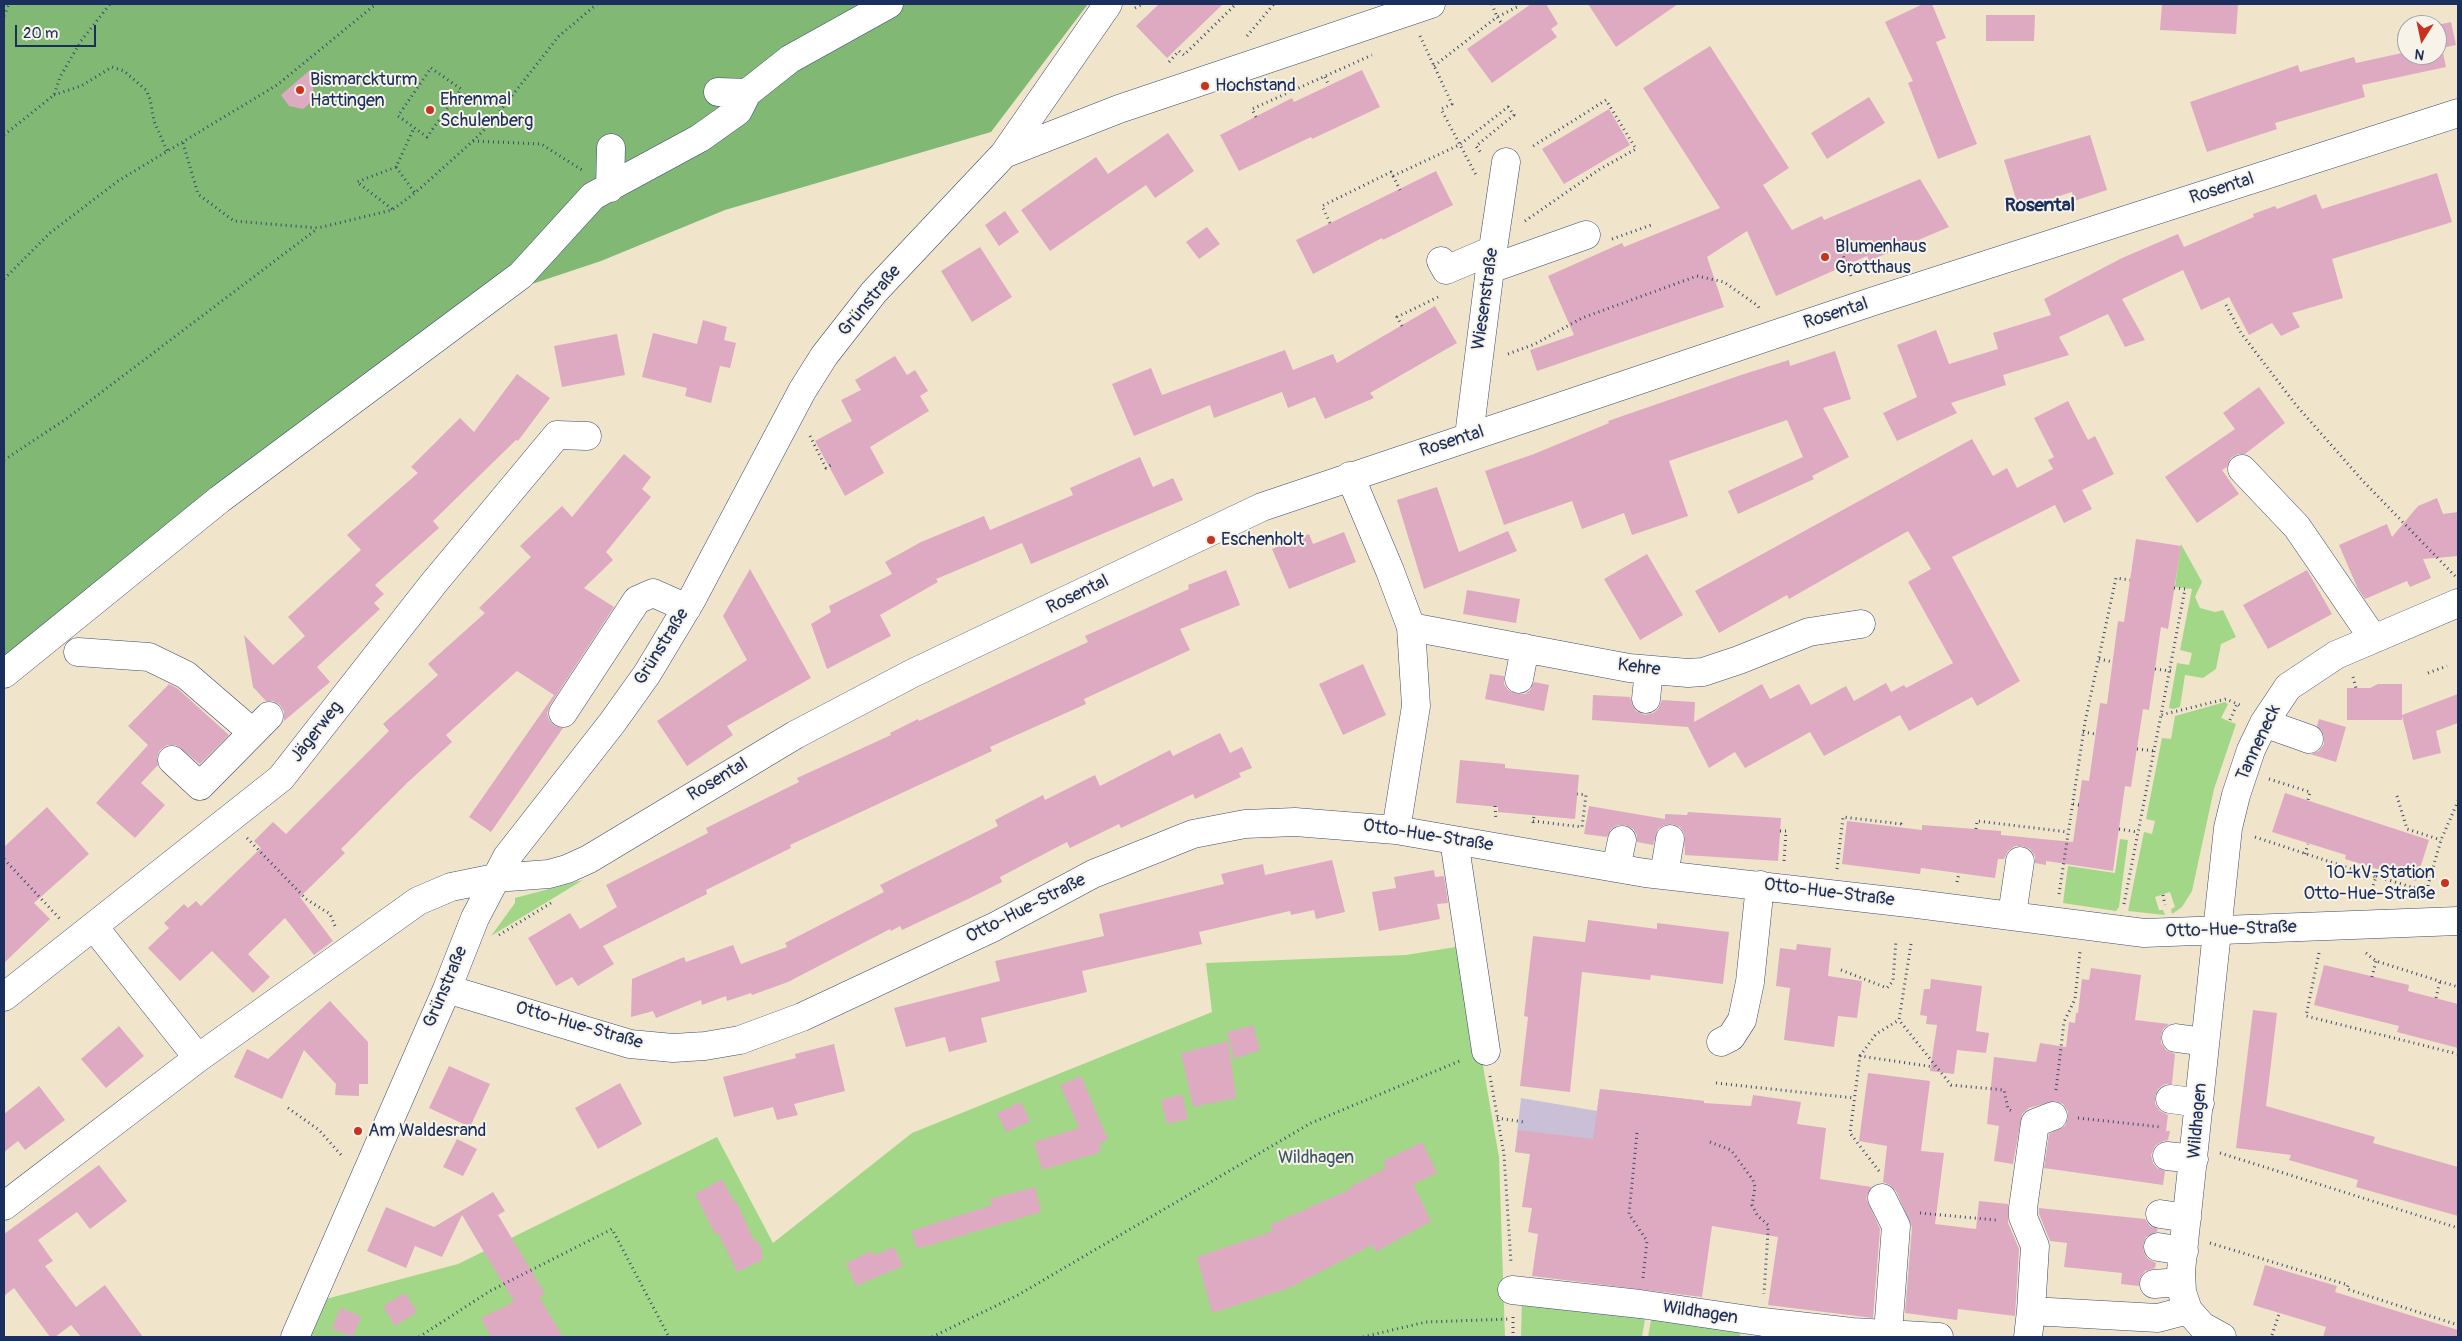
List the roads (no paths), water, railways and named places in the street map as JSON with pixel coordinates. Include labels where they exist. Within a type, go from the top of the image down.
[{"type":"street","points":[[4,674],[220,499],[521,275],[592,196],[700,138],[738,112],[747,93],[790,59],[889,4]]},
{"type":"street","name":"Grünstraße","points":[[295,1337],[494,878],[507,857],[612,723],[647,674],[687,608],[794,406],[824,356],[874,292],[1004,154],[1108,4]]},
{"type":"street","points":[[1004,154],[1119,109],[1431,4]]},
{"type":"street","points":[[718,92],[747,93]]},
{"type":"street","name":"Rosental","points":[[494,878],[549,874],[574,866],[795,734],[912,673],[1262,507],[1469,436],[1862,306],[2458,113]]},
{"type":"street","points":[[610,188],[611,148]]},
{"type":"street","name":"Wiesenstraße","points":[[1469,436],[1470,383],[1492,254],[1496,160]]},
{"type":"street","points":[[1441,261],[1446,270],[1492,254],[1586,236]]},
{"type":"street","name":"Jägerweg","points":[[4,997],[281,778],[433,584],[557,435],[587,436]]},
{"type":"street","points":[[2242,469],[2297,527],[2373,638]]},
{"type":"street","points":[[1350,476],[1390,571],[1411,627],[1416,706],[1396,830]]},
{"type":"street","points":[[563,713],[637,600],[653,593],[687,608]]},
{"type":"street","name":"Tanneneck","points":[[2218,930],[2228,828],[2245,769],[2256,716],[2288,687],[2317,665],[2373,638],[2458,603]]},
{"type":"street","name":"Kehre","points":[[1411,627],[1649,670],[1697,673],[1739,660],[1809,632],[1861,624]]},
{"type":"street","points":[[1519,679],[1525,648]]},
{"type":"street","points":[[78,652],[149,657],[186,676],[260,724],[200,786],[172,760]]},
{"type":"street","points":[[1646,698],[1649,670]]},
{"type":"street","points":[[2256,716],[2309,739]]},
{"type":"street","name":"Otto-Hue-Straße","points":[[447,989],[630,1044],[673,1048],[705,1046],[740,1040],[802,1017],[994,927],[1093,874],[1194,834],[1245,824],[1295,822],[1396,830],[1664,875],[1760,885],[2144,933],[2458,921]]},
{"type":"street","points":[[1664,875],[1670,839]]},
{"type":"street","points":[[1454,840],[1486,1051]]},
{"type":"street","points":[[1616,868],[1622,840]]},
{"type":"street","points":[[2012,916],[2020,861]]},
{"type":"street","points":[[4,1206],[198,1058],[418,901],[451,887],[494,878]]},
{"type":"street","points":[[1721,1042],[1731,1037],[1742,1020],[1750,982],[1760,885]]},
{"type":"street","name":"Wildhagen","points":[[2218,930],[2197,1130],[2201,1160],[2187,1218],[2181,1282],[2188,1310],[2202,1326],[2222,1337]]},
{"type":"street","points":[[86,932],[198,1058]]},
{"type":"street","points":[[2176,1044],[2205,1048]]},
{"type":"street","points":[[2171,1093],[2200,1097]]},
{"type":"street","points":[[2028,1337],[2034,1246],[2023,1217],[2023,1208],[2044,1120]]},
{"type":"street","points":[[2166,1162],[2201,1160]]},
{"type":"street","points":[[1885,1204],[1896,1226],[1888,1333]]},
{"type":"street","points":[[2160,1214],[2187,1218]]},
{"type":"street","points":[[2154,1284],[2181,1282]]},
{"type":"street","name":"Wildhagen","points":[[1512,1290],[1640,1304],[1762,1322],[1852,1332],[1939,1337]]},
{"type":"street","points":[[2031,1310],[2158,1318],[2188,1310]]},
{"type":"place","name":"Hochstand","points":[[1205,86]]},
{"type":"place","name":"Bismarckturm Hattingen","points":[[300,90]]},
{"type":"place","name":"Ehrenmal Schulenberg","points":[[430,110]]},
{"type":"place","name":"Blumenhaus Grotthaus","points":[[1825,257]]},
{"type":"place","name":"Eschenholt","points":[[1211,540]]},
{"type":"place","name":"10-kV-Station Otto-Hue-Straße","points":[[2445,883]]},
{"type":"place","name":"Am Waldesrand","points":[[358,1131]]},
{"type":"district","name":"Rosental","points":[[2040,206]]}]
